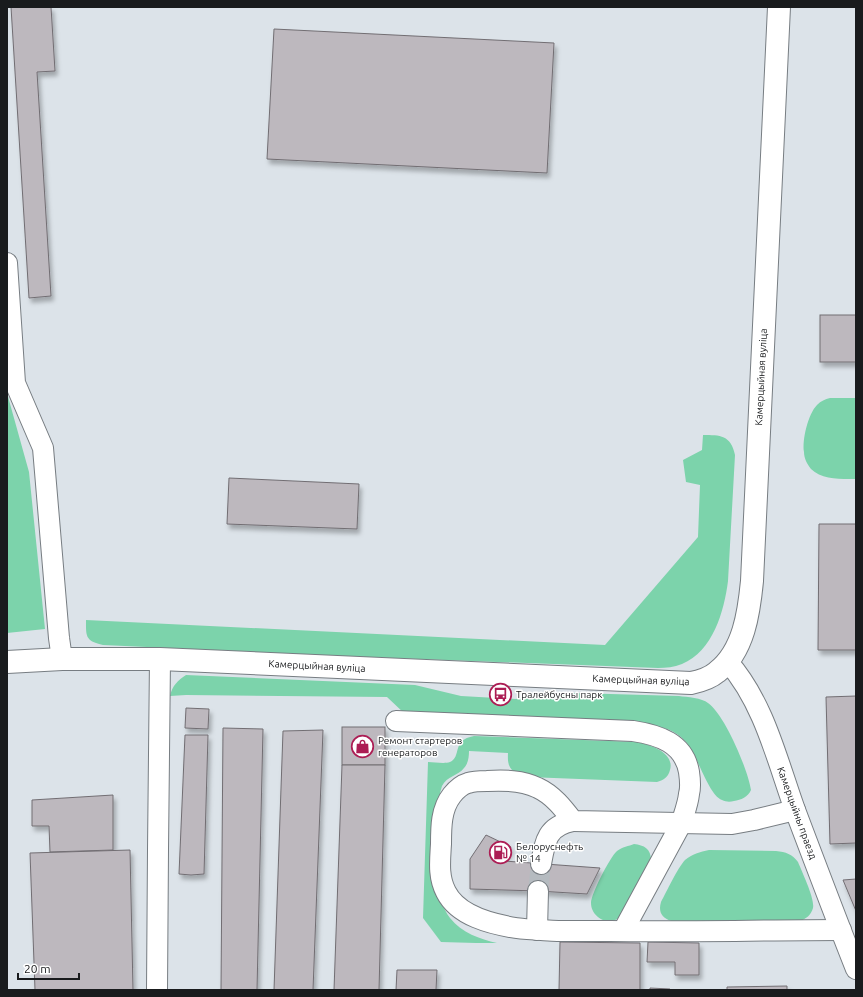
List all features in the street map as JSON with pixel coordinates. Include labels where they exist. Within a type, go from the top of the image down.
[{"type":"main road","name":"Камерцыйная вуліца","points":[[7,662],[62,659],[160,659],[692,683],[704,680],[717,673],[728,662],[737,646],[745,627],[750,604],[779,7]]},
{"type":"street","points":[[7,263],[15,383],[43,448],[62,659]]},
{"type":"street","points":[[157,990],[160,659]]},
{"type":"street","name":"Камерцыйны праезд","points":[[728,662],[745,685],[760,715],[856,969]]},
{"type":"street","points":[[396,722],[633,731],[662,738],[675,746],[683,754],[688,766],[690,793],[681,824],[623,931]]},
{"type":"street","points":[[573,821],[560,804],[551,796],[526,783],[505,780],[467,783],[451,795],[442,816],[440,872],[446,893],[458,907],[472,916],[485,921],[527,930],[841,930]]},
{"type":"street","points":[[541,864],[545,844],[551,832],[566,822],[732,824],[795,810]]},
{"type":"street","points":[[538,891],[538,930]]},
{"type":"green space","points":[[7,393],[29,472],[45,629],[7,633]]},
{"type":"green space","points":[[830,398],[856,398],[856,479],[832,478],[815,473],[805,459],[804,441],[806,427],[811,414],[823,400]]},
{"type":"green space","points":[[703,435],[720,436],[728,440],[731,443],[735,455],[728,581],[720,617],[709,640],[702,650],[693,658],[679,665],[658,668],[103,645],[90,640],[87,634],[86,620],[605,645],[698,537],[700,485],[686,482],[683,460],[702,450]]},
{"type":"green space","points":[[186,675],[415,685],[461,696],[516,699],[576,693],[679,696],[694,698],[708,703],[715,709],[741,757],[751,790],[748,795],[739,800],[728,802],[717,797],[707,782],[694,755],[685,741],[673,732],[660,727],[405,714],[387,697],[170,696],[172,689],[180,679]]},
{"type":"green space","points":[[474,736],[638,742],[649,745],[666,754],[671,764],[667,777],[657,782],[528,777],[518,774],[512,770],[508,763],[508,753],[469,751],[468,760],[462,771],[444,783],[440,793],[440,899],[449,916],[460,928],[484,940],[497,943],[441,942],[423,918],[428,762],[448,763],[454,760],[459,745],[462,741]]},
{"type":"green space","points":[[634,844],[641,845],[646,848],[650,853],[651,860],[622,914],[614,921],[604,921],[595,914],[591,907],[592,898],[597,884],[617,851],[621,848]]},
{"type":"green space","points":[[709,850],[776,851],[791,855],[798,862],[812,898],[813,908],[810,915],[800,921],[671,921],[665,918],[660,912],[661,902],[679,869],[685,860],[690,856]]},
{"type":"building","points":[[11,7],[51,7],[55,71],[37,72],[51,296],[29,298]]},
{"type":"building","points":[[274,29],[554,43],[547,173],[267,159]]},
{"type":"building","points":[[820,315],[856,315],[856,362],[820,362]]},
{"type":"building","points":[[229,478],[359,484],[357,529],[227,524]]},
{"type":"building","points":[[819,524],[856,524],[856,650],[818,650]]},
{"type":"building","points":[[856,696],[856,843],[830,844],[826,697]]},
{"type":"building","points":[[186,708],[209,709],[208,729],[185,728]]},
{"type":"building","name":"Ремонт стартеров генераторов","points":[[342,727],[385,727],[385,765],[342,765]]},
{"type":"building","points":[[223,728],[263,729],[257,990],[221,990]]},
{"type":"building","points":[[323,730],[313,990],[274,990],[283,731]]},
{"type":"building","points":[[185,735],[208,735],[204,874],[179,874]]},
{"type":"building","points":[[342,765],[385,765],[379,990],[334,990]]},
{"type":"building","points":[[113,795],[113,850],[50,852],[49,826],[32,826],[32,800]]},
{"type":"building","points":[[486,835],[511,847],[504,861],[600,868],[587,894],[470,889],[470,859]]},
{"type":"building","points":[[130,850],[133,990],[35,990],[30,853]]},
{"type":"building","points":[[856,879],[856,911],[843,880]]},
{"type":"building","points":[[560,942],[640,943],[640,990],[559,990]]},
{"type":"building","points":[[648,942],[699,943],[699,975],[675,975],[675,962],[647,962]]},
{"type":"building","points":[[397,970],[437,970],[436,990],[396,990]]},
{"type":"building","points":[[787,986],[787,990],[727,990],[727,987]]},
{"type":"building","points":[[650,988],[670,989],[670,990],[650,990]]},
{"type":"tunnel","points":[[538,891],[541,864]]},
{"type":"place","name":"Тралейбусны парк","points":[[501,694]]},
{"type":"place","name":"Ремонт стартеров генераторов","points":[[363,746]]},
{"type":"place","name":"Белоруснефть № 14","points":[[500,852]]}]
